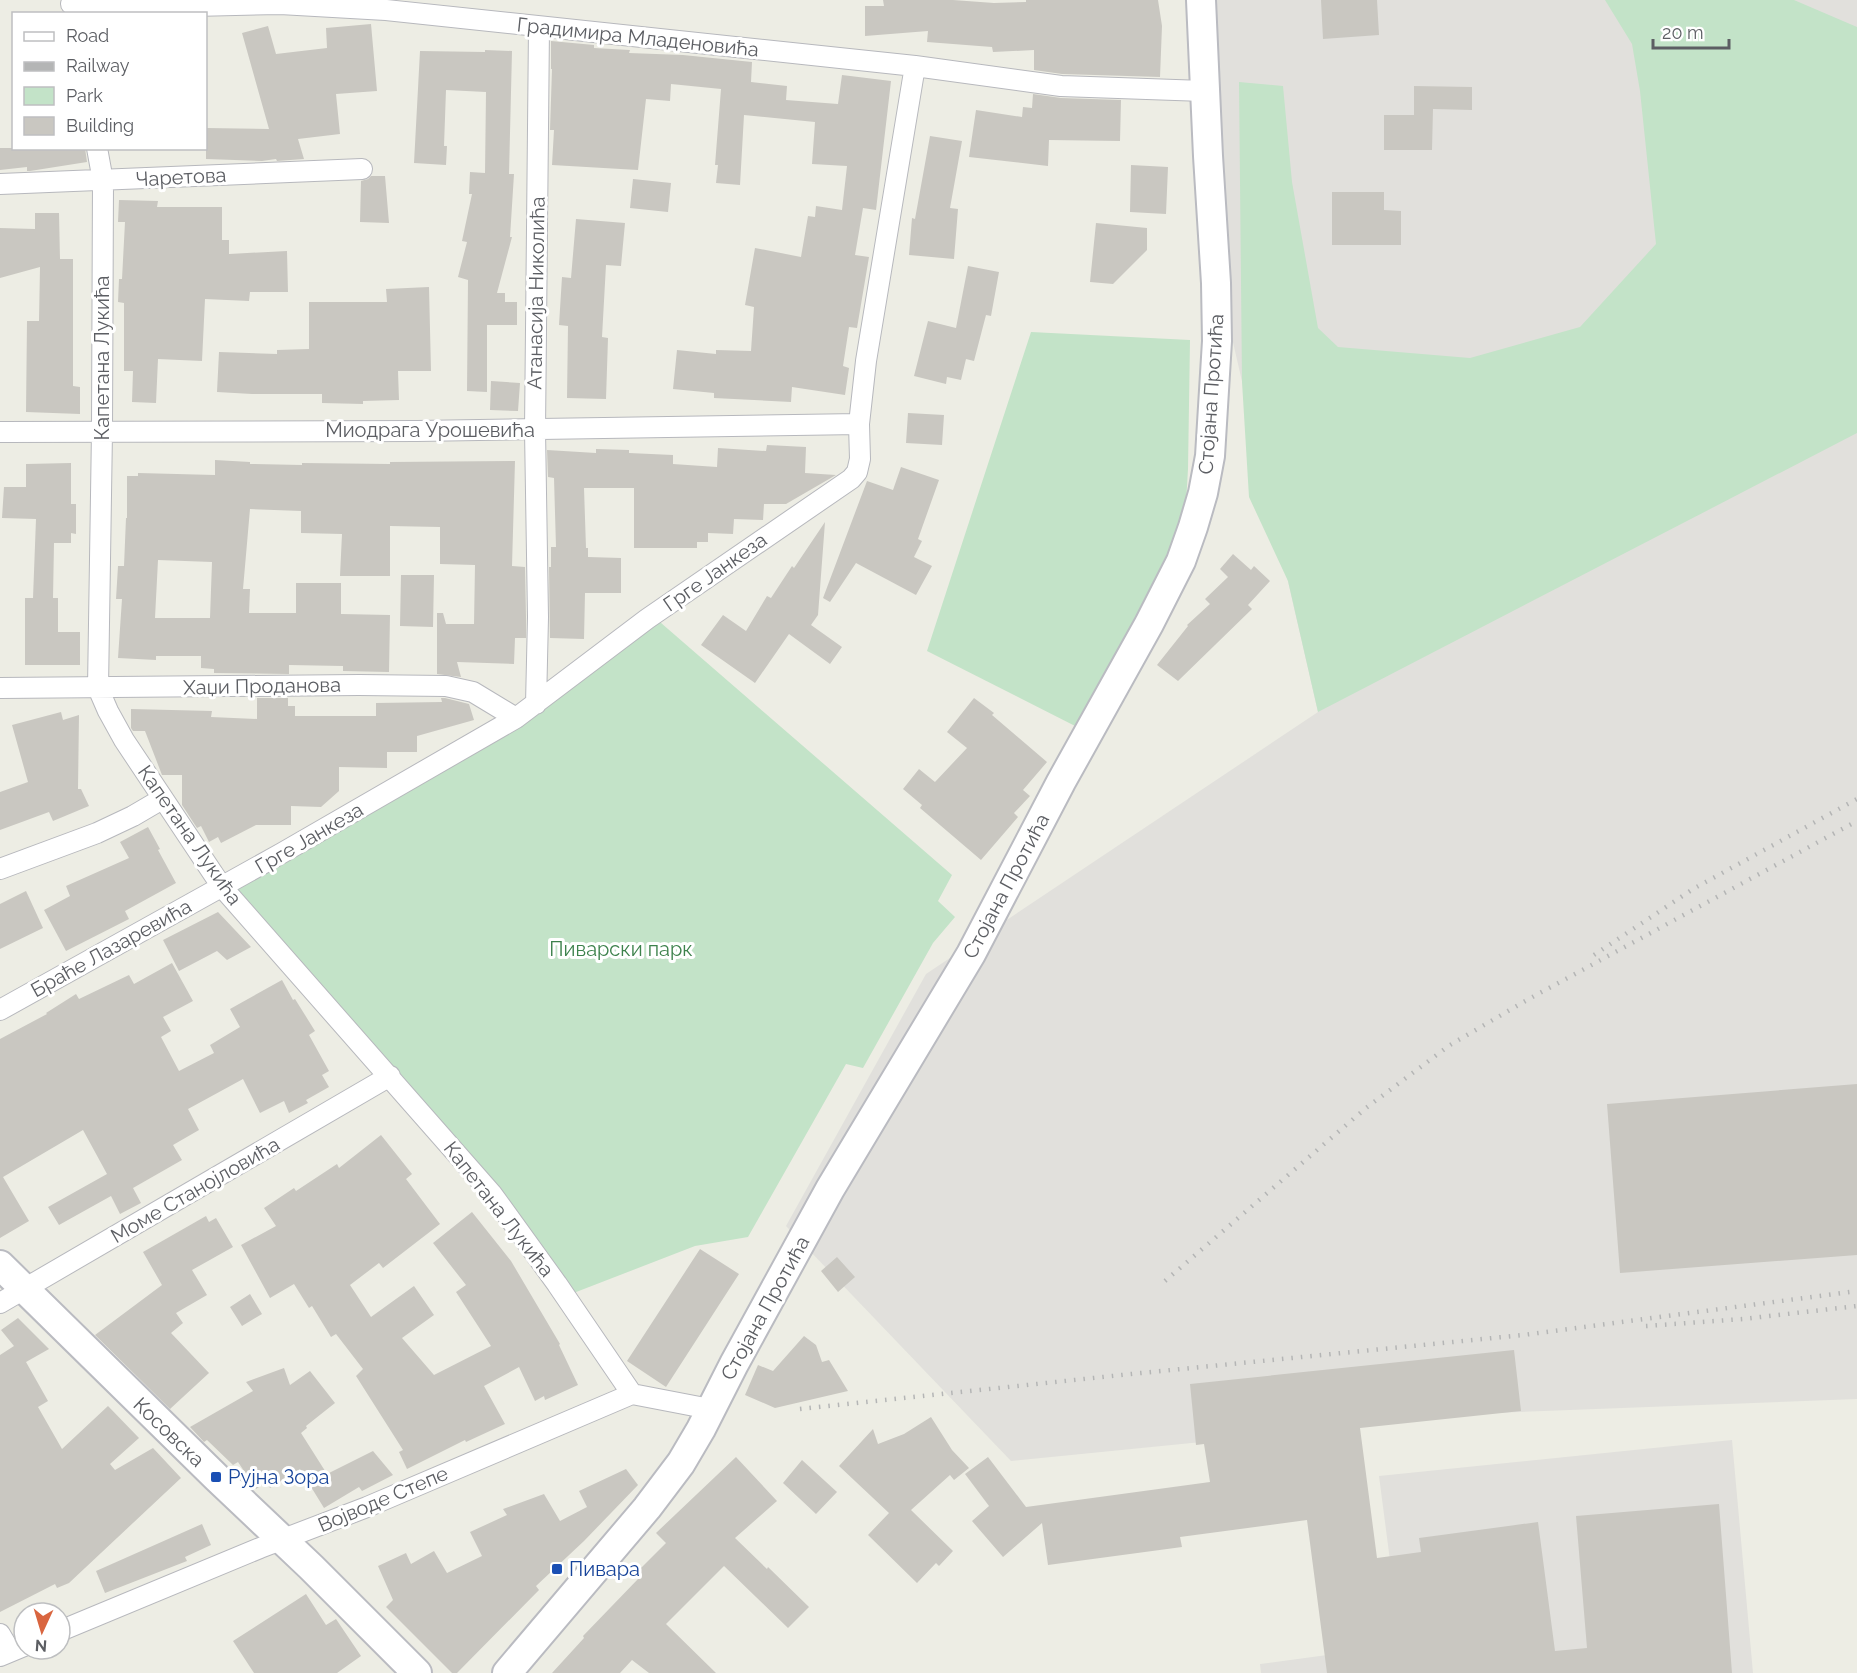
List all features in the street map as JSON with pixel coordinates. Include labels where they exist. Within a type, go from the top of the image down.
[{"type":"main road","name":"Стојана Протића","points":[[507,1673],[647,1508],[681,1463],[830,1189],[971,954],[1181,561],[1203,493],[1210,456],[1217,341],[1216,283],[1200,0]]},
{"type":"main road","name":"Косовска","points":[[0,1265],[12,1296],[283,1540],[417,1673]]},
{"type":"street","name":"Градимира Младеновића","points":[[71,6],[153,7],[280,2],[386,10],[915,66],[1060,86],[1204,91]]},
{"type":"street","name":"Атанасија Николића","points":[[536,704],[538,617],[535,430],[539,27]]},
{"type":"street","name":"Грге Јанкеза","points":[[222,887],[516,718],[647,619],[851,479],[857,472],[860,459],[859,424],[866,362],[915,66]]},
{"type":"street","name":"Капетана Лукића","points":[[97,150],[103,181],[98,688],[108,711],[162,799],[222,887],[492,1194],[632,1394]]},
{"type":"street","name":"Чаретова","points":[[0,184],[362,169]]},
{"type":"street","name":"Миодрага Урошевића","points":[[0,432],[535,430],[859,424]]},
{"type":"street","name":"Хаџи Проданова","points":[[0,688],[359,684],[446,686],[478,695],[516,718]]},
{"type":"street","points":[[0,869],[97,833],[162,799]]},
{"type":"street","name":"Браће Лазаревића","points":[[0,1010],[222,887]]},
{"type":"street","name":"Моме Станојловића","points":[[12,1296],[390,1076]]},
{"type":"street","points":[[632,1394],[711,1409]]},
{"type":"street","name":"Војводе Степе","points":[[72,1626],[632,1394]]},
{"type":"street","points":[[0,1634],[11,1651]]},
{"type":"shaded area","points":[[1198,0],[1857,0],[1857,1399],[1494,1413],[1011,1461],[786,1226],[926,974],[1318,712],[1218,277]]},
{"type":"shaded area","points":[[1732,1440],[1753,1673],[1261,1673],[1260,1664],[1401,1645],[1379,1476]]},
{"type":"green space","points":[[1605,0],[1794,0],[1857,27],[1857,433],[1318,712],[1288,581],[1249,497],[1242,382],[1239,82],[1283,86],[1292,182],[1318,328],[1338,347],[1470,358],[1580,327],[1656,244],[1640,91],[1632,44]]},
{"type":"green space","points":[[1031,332],[1190,340],[1185,521],[1079,728],[927,651]]},
{"type":"green space","name":"Пиварски парк","points":[[653,616],[952,875],[938,901],[955,917],[933,943],[863,1068],[846,1064],[748,1237],[695,1246],[571,1294],[230,884],[521,714]]},
{"type":"building","points":[[883,0],[953,0],[994,3],[1026,2],[1026,0],[1158,0],[1162,26],[1160,77],[1062,74],[1034,70],[1034,50],[993,52],[992,47],[927,42],[928,31],[865,36],[865,6],[884,6]]},
{"type":"building","points":[[1321,0],[1377,0],[1379,35],[1323,39]]},
{"type":"building","points":[[371,24],[377,91],[336,94],[340,134],[298,139],[304,159],[262,161],[206,159],[207,128],[269,129],[242,33],[268,26],[276,54],[327,48],[326,28]]},
{"type":"building","points":[[551,41],[594,45],[594,48],[630,50],[629,53],[683,55],[752,62],[751,82],[787,86],[786,100],[838,104],[842,75],[891,81],[876,210],[863,208],[855,255],[869,257],[857,328],[849,327],[843,366],[849,368],[845,395],[792,387],[791,402],[714,398],[714,393],[673,389],[677,350],[716,354],[716,350],[751,351],[754,307],[745,305],[755,248],[801,257],[808,216],[815,217],[816,206],[842,210],[847,166],[812,164],[815,122],[744,115],[740,185],[716,183],[718,165],[715,165],[721,89],[671,84],[670,101],[646,99],[638,170],[552,165],[554,130],[550,130]]},
{"type":"building","points":[[485,50],[512,51],[509,174],[514,174],[510,237],[512,237],[497,293],[505,293],[505,302],[517,302],[517,325],[487,325],[487,392],[467,391],[468,280],[458,277],[467,242],[462,241],[472,194],[469,194],[470,172],[485,173],[486,92],[446,90],[444,146],[447,146],[446,165],[414,163],[420,51],[485,52]]},
{"type":"building","points":[[1414,86],[1472,87],[1472,110],[1433,109],[1432,150],[1384,150],[1384,115],[1414,115]]},
{"type":"building","points":[[1033,94],[1061,98],[1121,100],[1120,141],[1049,140],[1048,166],[969,157],[976,110],[1022,117],[1023,107],[1032,108]]},
{"type":"building","points":[[930,136],[962,141],[950,208],[958,209],[954,259],[909,255],[912,218],[915,219]]},
{"type":"building","points":[[0,148],[85,150],[87,162],[30,171],[27,171],[27,167],[0,170]]},
{"type":"building","points":[[1131,165],[1168,167],[1166,214],[1130,212]]},
{"type":"building","points":[[371,176],[385,176],[389,223],[360,222],[361,181]]},
{"type":"building","points":[[633,179],[671,183],[668,212],[630,208]]},
{"type":"building","points":[[1332,192],[1384,192],[1384,210],[1401,211],[1401,245],[1332,245]]},
{"type":"building","points":[[119,200],[158,201],[157,207],[222,207],[222,240],[229,240],[229,254],[287,251],[288,292],[250,292],[249,301],[205,299],[202,361],[158,359],[156,403],[132,402],[133,371],[124,371],[124,303],[118,302],[119,279],[122,279],[125,222],[118,222]]},
{"type":"building","points":[[35,213],[59,213],[60,259],[73,259],[73,386],[80,387],[80,414],[26,412],[27,321],[39,321],[40,267],[0,278],[0,228],[35,229]]},
{"type":"building","points":[[576,219],[625,223],[621,266],[606,265],[602,337],[608,338],[606,399],[567,398],[568,326],[559,325],[562,277],[571,278]]},
{"type":"building","points":[[1096,223],[1147,228],[1147,250],[1113,284],[1090,282]]},
{"type":"building","points":[[968,266],[999,272],[991,316],[986,315],[974,361],[966,359],[961,380],[947,377],[946,384],[914,376],[928,321],[956,328]]},
{"type":"building","points":[[429,287],[431,371],[398,371],[399,400],[363,401],[363,404],[322,403],[322,394],[217,392],[219,352],[277,354],[277,350],[309,349],[309,302],[387,302],[386,289]]},
{"type":"building","points":[[491,381],[520,383],[518,411],[490,410]]},
{"type":"building","points":[[908,413],[944,415],[942,445],[906,443]]},
{"type":"building","points":[[767,445],[806,447],[805,473],[836,475],[786,504],[764,504],[763,520],[734,519],[733,534],[708,533],[708,542],[697,542],[697,548],[634,548],[634,488],[584,488],[588,557],[621,558],[621,593],[585,593],[584,639],[550,638],[549,567],[551,567],[551,547],[556,547],[554,478],[548,477],[547,450],[596,453],[596,449],[629,450],[629,453],[673,455],[673,464],[717,467],[718,448],[766,451]]},
{"type":"building","points":[[215,460],[250,462],[250,464],[302,465],[302,463],[390,464],[390,462],[515,461],[512,566],[525,567],[526,638],[515,638],[514,664],[457,662],[461,677],[437,674],[437,613],[443,613],[446,624],[474,624],[475,565],[440,564],[440,527],[390,526],[390,576],[340,576],[342,534],[301,533],[301,511],[250,509],[243,589],[250,589],[249,613],[296,613],[296,583],[341,583],[341,614],[390,615],[389,672],[343,671],[343,666],[289,665],[289,674],[214,673],[214,669],[201,668],[201,656],[156,656],[156,660],[118,658],[122,599],[116,599],[118,566],[124,566],[127,476],[138,476],[138,473],[215,475]],"holes":[[[158,560],[212,562],[210,618],[155,618]]]},
{"type":"building","points":[[71,463],[71,504],[76,504],[76,534],[71,533],[71,543],[54,543],[53,598],[58,598],[58,632],[80,632],[80,665],[25,665],[25,598],[33,598],[36,519],[2,518],[4,487],[26,487],[26,464]]},
{"type":"building","points":[[901,467],[939,480],[918,539],[922,541],[914,557],[932,566],[916,595],[856,563],[830,602],[823,598],[867,481],[893,490]]},
{"type":"building","points":[[825,522],[818,615],[811,625],[842,647],[830,664],[789,634],[755,683],[701,645],[723,615],[746,631],[767,596],[771,598]]},
{"type":"building","points":[[1233,554],[1251,570],[1254,566],[1270,581],[1248,605],[1252,609],[1178,681],[1157,665],[1187,625],[1210,604],[1205,599],[1228,577],[1220,569]]},
{"type":"building","points":[[401,575],[434,575],[433,627],[400,626]]},
{"type":"building","points":[[257,698],[288,698],[288,706],[295,706],[295,716],[376,716],[376,703],[442,702],[441,698],[445,698],[469,704],[474,720],[417,736],[417,752],[387,752],[387,768],[339,767],[339,791],[321,807],[291,806],[291,825],[256,825],[221,843],[218,837],[209,842],[201,826],[197,828],[182,805],[182,775],[162,775],[145,731],[133,731],[131,728],[131,709],[212,711],[211,717],[257,719]]},
{"type":"building","points":[[974,698],[994,713],[992,715],[1047,762],[1023,790],[1030,796],[1014,813],[1018,817],[981,860],[920,808],[922,805],[903,789],[919,769],[935,782],[967,748],[947,732]]},
{"type":"building","points":[[61,712],[63,720],[79,715],[78,789],[81,789],[89,806],[53,821],[49,812],[0,830],[0,792],[28,782],[12,725]]},
{"type":"building","points":[[148,827],[176,883],[125,911],[129,919],[66,951],[44,910],[70,896],[66,886],[129,858],[120,842]]},
{"type":"building","points":[[26,891],[43,928],[0,949],[0,904]]},
{"type":"building","points":[[218,912],[251,947],[227,960],[217,951],[179,971],[163,940]]},
{"type":"building","points":[[172,963],[193,1001],[163,1017],[171,1031],[161,1037],[179,1071],[214,1053],[210,1045],[240,1027],[230,1009],[282,980],[315,1031],[309,1035],[329,1071],[322,1075],[329,1087],[306,1100],[308,1103],[289,1113],[284,1101],[260,1113],[243,1079],[188,1109],[199,1130],[173,1145],[182,1160],[133,1188],[141,1203],[120,1214],[111,1196],[59,1225],[48,1207],[107,1174],[83,1130],[3,1177],[29,1221],[0,1238],[0,1039],[47,1014],[76,994],[79,999],[129,975],[134,984]]},
{"type":"building","points":[[1857,1084],[1857,1255],[1620,1273],[1607,1104]]},
{"type":"building","points":[[381,1135],[412,1174],[406,1179],[440,1224],[383,1268],[379,1263],[350,1285],[371,1317],[414,1286],[434,1315],[402,1338],[434,1375],[491,1346],[456,1292],[466,1285],[433,1243],[472,1212],[511,1261],[560,1344],[578,1385],[545,1400],[544,1396],[535,1401],[519,1367],[484,1386],[505,1424],[466,1442],[465,1440],[407,1469],[399,1452],[403,1450],[356,1376],[363,1369],[336,1334],[331,1337],[312,1306],[309,1308],[294,1284],[270,1298],[241,1245],[276,1226],[264,1208],[294,1188],[296,1191],[337,1164],[339,1168]]},
{"type":"building","points":[[206,1216],[209,1222],[216,1218],[233,1247],[192,1270],[207,1295],[176,1313],[183,1323],[171,1333],[209,1373],[170,1409],[95,1335],[162,1285],[143,1252]]},
{"type":"building","points":[[700,1249],[739,1274],[666,1387],[627,1361]]},
{"type":"building","points":[[837,1257],[855,1277],[838,1292],[821,1271]]},
{"type":"building","points":[[250,1294],[262,1314],[242,1326],[230,1307]]},
{"type":"building","points":[[18,1318],[49,1349],[26,1362],[48,1401],[38,1407],[62,1449],[108,1406],[139,1438],[110,1464],[115,1470],[153,1448],[181,1478],[69,1583],[57,1588],[55,1584],[22,1601],[12,1601],[12,1606],[0,1612],[0,1355],[14,1346],[1,1330]]},
{"type":"building","points":[[804,1336],[816,1345],[822,1362],[829,1360],[848,1391],[775,1408],[745,1395],[758,1365],[773,1371]]},
{"type":"building","points":[[1514,1350],[1521,1411],[1360,1428],[1377,1558],[1421,1552],[1419,1538],[1538,1522],[1555,1651],[1587,1648],[1576,1516],[1719,1504],[1732,1673],[1327,1673],[1307,1520],[1180,1537],[1182,1547],[1048,1565],[1042,1523],[1003,1557],[972,1521],[989,1506],[965,1474],[988,1457],[1026,1507],[1210,1482],[1204,1444],[1196,1445],[1190,1384]]},
{"type":"building","points":[[284,1368],[290,1385],[310,1371],[335,1403],[306,1426],[307,1428],[301,1433],[327,1474],[373,1451],[393,1475],[362,1491],[359,1487],[324,1508],[300,1469],[270,1488],[266,1482],[256,1489],[238,1462],[233,1465],[207,1440],[204,1442],[190,1427],[253,1391],[246,1382]]},
{"type":"building","points":[[931,1417],[952,1450],[969,1468],[954,1480],[950,1475],[911,1510],[953,1551],[939,1566],[936,1563],[917,1583],[868,1535],[889,1513],[839,1466],[873,1429],[878,1444],[904,1434]]},
{"type":"building","points":[[736,1457],[777,1501],[735,1538],[809,1607],[788,1628],[724,1566],[666,1624],[716,1673],[649,1673],[632,1660],[620,1673],[552,1673],[584,1638],[583,1636],[638,1579],[634,1575],[666,1543],[656,1533]]},
{"type":"building","points":[[802,1460],[837,1492],[816,1514],[783,1483]]},
{"type":"building","points":[[626,1469],[638,1485],[536,1586],[539,1590],[457,1673],[452,1673],[386,1607],[393,1600],[378,1566],[406,1553],[411,1564],[434,1551],[447,1573],[482,1556],[470,1532],[507,1515],[503,1509],[544,1494],[560,1521],[587,1507],[579,1491]]},
{"type":"building","points":[[202,1524],[211,1545],[185,1557],[187,1561],[105,1593],[96,1571]]},
{"type":"building","points":[[306,1594],[326,1625],[336,1619],[361,1656],[337,1673],[254,1673],[233,1641]]},
{"type":"railway","points":[[1594,955],[1693,889],[1857,799]]},
{"type":"railway","points":[[1165,1281],[1366,1108],[1450,1045],[1527,1000],[1857,821]]},
{"type":"railway","points":[[800,1409],[1523,1335],[1857,1291]]},
{"type":"railway","points":[[1646,1326],[1743,1319],[1857,1306]]},
{"type":"place","name":"Рујна Зора","points":[[216,1477]]},
{"type":"place","name":"Пивара","points":[[557,1569]]}]
